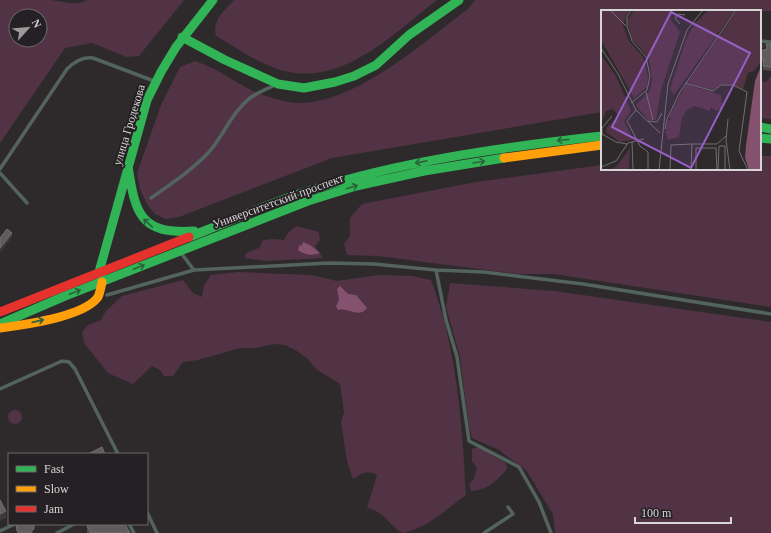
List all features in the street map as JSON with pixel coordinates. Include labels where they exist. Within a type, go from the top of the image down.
[{"type":"main road","name":"улица Гродекова","points":[[99,272],[140,120],[155,82],[182,37],[213,0]]},
{"type":"main road","points":[[182,37],[225,60],[278,84],[304,88],[335,82],[354,76],[376,65],[409,35],[459,0]]},
{"type":"main road","points":[[761,127],[771,129]]},
{"type":"main road","name":"Университетский проспект","points":[[0,324],[180,250],[308,200],[363,184],[601,136]]},
{"type":"main road","points":[[761,138],[771,139]]},
{"type":"main road","name":"Университетский проспект","points":[[0,312],[307,191],[346,180],[423,162],[549,147],[601,145]]},
{"type":"main road","points":[[128,166],[135,203],[140,214],[152,226],[161,231],[174,233],[212,228]]},
{"type":"main road","points":[[0,328],[21,326],[89,306],[98,298],[102,282],[99,272]]},
{"type":"lane","points":[[761,41],[771,42]]},
{"type":"lane","points":[[0,169],[67,69],[78,60],[93,58],[155,82]]},
{"type":"lane","points":[[151,198],[177,180],[200,161],[210,150],[238,110],[251,97],[278,84]]},
{"type":"lane","points":[[0,173],[27,203]]},
{"type":"lane","points":[[180,250],[194,270]]},
{"type":"lane","points":[[107,295],[194,270],[329,263],[374,264],[436,270],[484,272],[583,284],[771,314]]},
{"type":"lane","points":[[436,270],[446,320],[457,357],[469,441],[519,467],[539,502],[551,533]]},
{"type":"lane","points":[[0,389],[62,361],[69,362],[75,368],[118,453]]},
{"type":"lane","points":[[484,533],[513,514],[508,507]]},
{"type":"lane","points":[[148,514],[157,533]]},
{"type":"lane","points":[[0,531],[13,525]]},
{"type":"lane","points":[[57,533],[72,525]]},
{"type":"shaded area","points":[[0,0],[51,0],[78,3],[88,0],[184,0],[139,56],[127,57],[92,43],[65,48],[0,143]]},
{"type":"shaded area","points":[[234,0],[437,0],[381,44],[361,57],[340,67],[319,73],[296,73],[265,64],[216,36],[215,30],[217,20]]},
{"type":"shaded area","points":[[475,0],[771,0],[771,11],[601,10],[601,112],[332,158],[179,217],[166,219],[155,214],[147,204],[140,189],[137,173],[161,105],[180,67],[195,61],[204,64],[257,93],[282,101],[298,103],[320,101],[343,93],[366,82],[389,68],[469,8]]},
{"type":"shaded area","points":[[771,76],[771,119],[761,118],[761,81],[766,82]]},
{"type":"shaded area","points":[[761,156],[771,156],[771,307],[554,274],[518,274],[378,256],[347,255],[344,244],[350,236],[350,218],[362,204],[476,182],[601,165],[601,170],[761,170]]},
{"type":"shaded area","points":[[296,226],[319,232],[320,240],[315,246],[323,258],[265,261],[245,258],[246,253],[259,248],[263,240],[284,240],[288,233]]},
{"type":"shaded area","points":[[303,242],[310,245],[320,253],[309,254],[300,252],[298,250],[299,246],[302,245]]},
{"type":"shaded area","points":[[239,272],[311,275],[337,281],[379,275],[412,276],[431,280],[447,332],[457,386],[466,495],[421,527],[403,533],[395,528],[384,516],[367,508],[377,475],[365,473],[353,479],[347,461],[341,422],[344,412],[340,384],[316,369],[307,358],[285,345],[274,344],[255,348],[240,348],[198,360],[183,362],[173,376],[164,376],[160,370],[152,366],[133,384],[108,373],[84,343],[82,332],[88,325],[101,320],[106,311],[122,296],[183,280],[193,293],[202,297],[204,285],[211,275]]},
{"type":"shaded area","points":[[450,283],[554,291],[771,322],[771,533],[555,533],[553,514],[526,470],[499,450],[472,438],[469,427],[460,357],[446,307]]},
{"type":"shaded area","points":[[340,286],[348,294],[356,295],[367,308],[360,313],[338,310],[336,306],[339,300],[337,289]]},
{"type":"shaded area","points":[[15,410],[20,412],[22,417],[20,422],[15,424],[10,422],[8,417],[10,412]]},
{"type":"shaded area","points":[[478,447],[506,463],[507,469],[500,477],[487,487],[476,491],[471,491],[469,484],[474,479],[477,468],[472,461],[472,449]]},
{"type":"building","points":[[766,44],[771,44],[771,67],[763,66],[764,59],[761,59],[761,51],[767,49]]},
{"type":"building","points":[[7,229],[12,233],[0,248],[0,238]]},
{"type":"building","points":[[102,447],[105,453],[90,453]]},
{"type":"building","points":[[0,500],[6,511],[0,514]]},
{"type":"building","points":[[16,525],[34,525],[34,529],[30,533],[20,533],[17,531]]},
{"type":"building","points":[[126,525],[130,533],[91,533],[87,526]]},
{"type":"traffic: fast","points":[[102,280],[99,272],[147,100],[176,47],[213,0]]},
{"type":"traffic: fast","points":[[182,37],[225,60],[278,84],[304,88],[335,82],[354,76],[376,65],[409,35],[459,0]]},
{"type":"traffic: fast","points":[[761,127],[771,129]]},
{"type":"traffic: fast","points":[[189,237],[293,196],[344,180],[380,171],[490,150],[601,136]]},
{"type":"traffic: fast","points":[[761,138],[771,139]]},
{"type":"traffic: fast","points":[[0,324],[65,296],[308,201],[356,186],[424,171],[504,158]]},
{"type":"traffic: fast","points":[[128,166],[134,197],[143,218],[151,225],[162,229],[194,231]]},
{"type":"traffic: slow","points":[[504,158],[601,145]]},
{"type":"traffic: slow","points":[[0,328],[52,319],[80,310],[91,304],[98,297],[102,282]]},
{"type":"traffic: jam","points":[[0,312],[189,237]]}]
